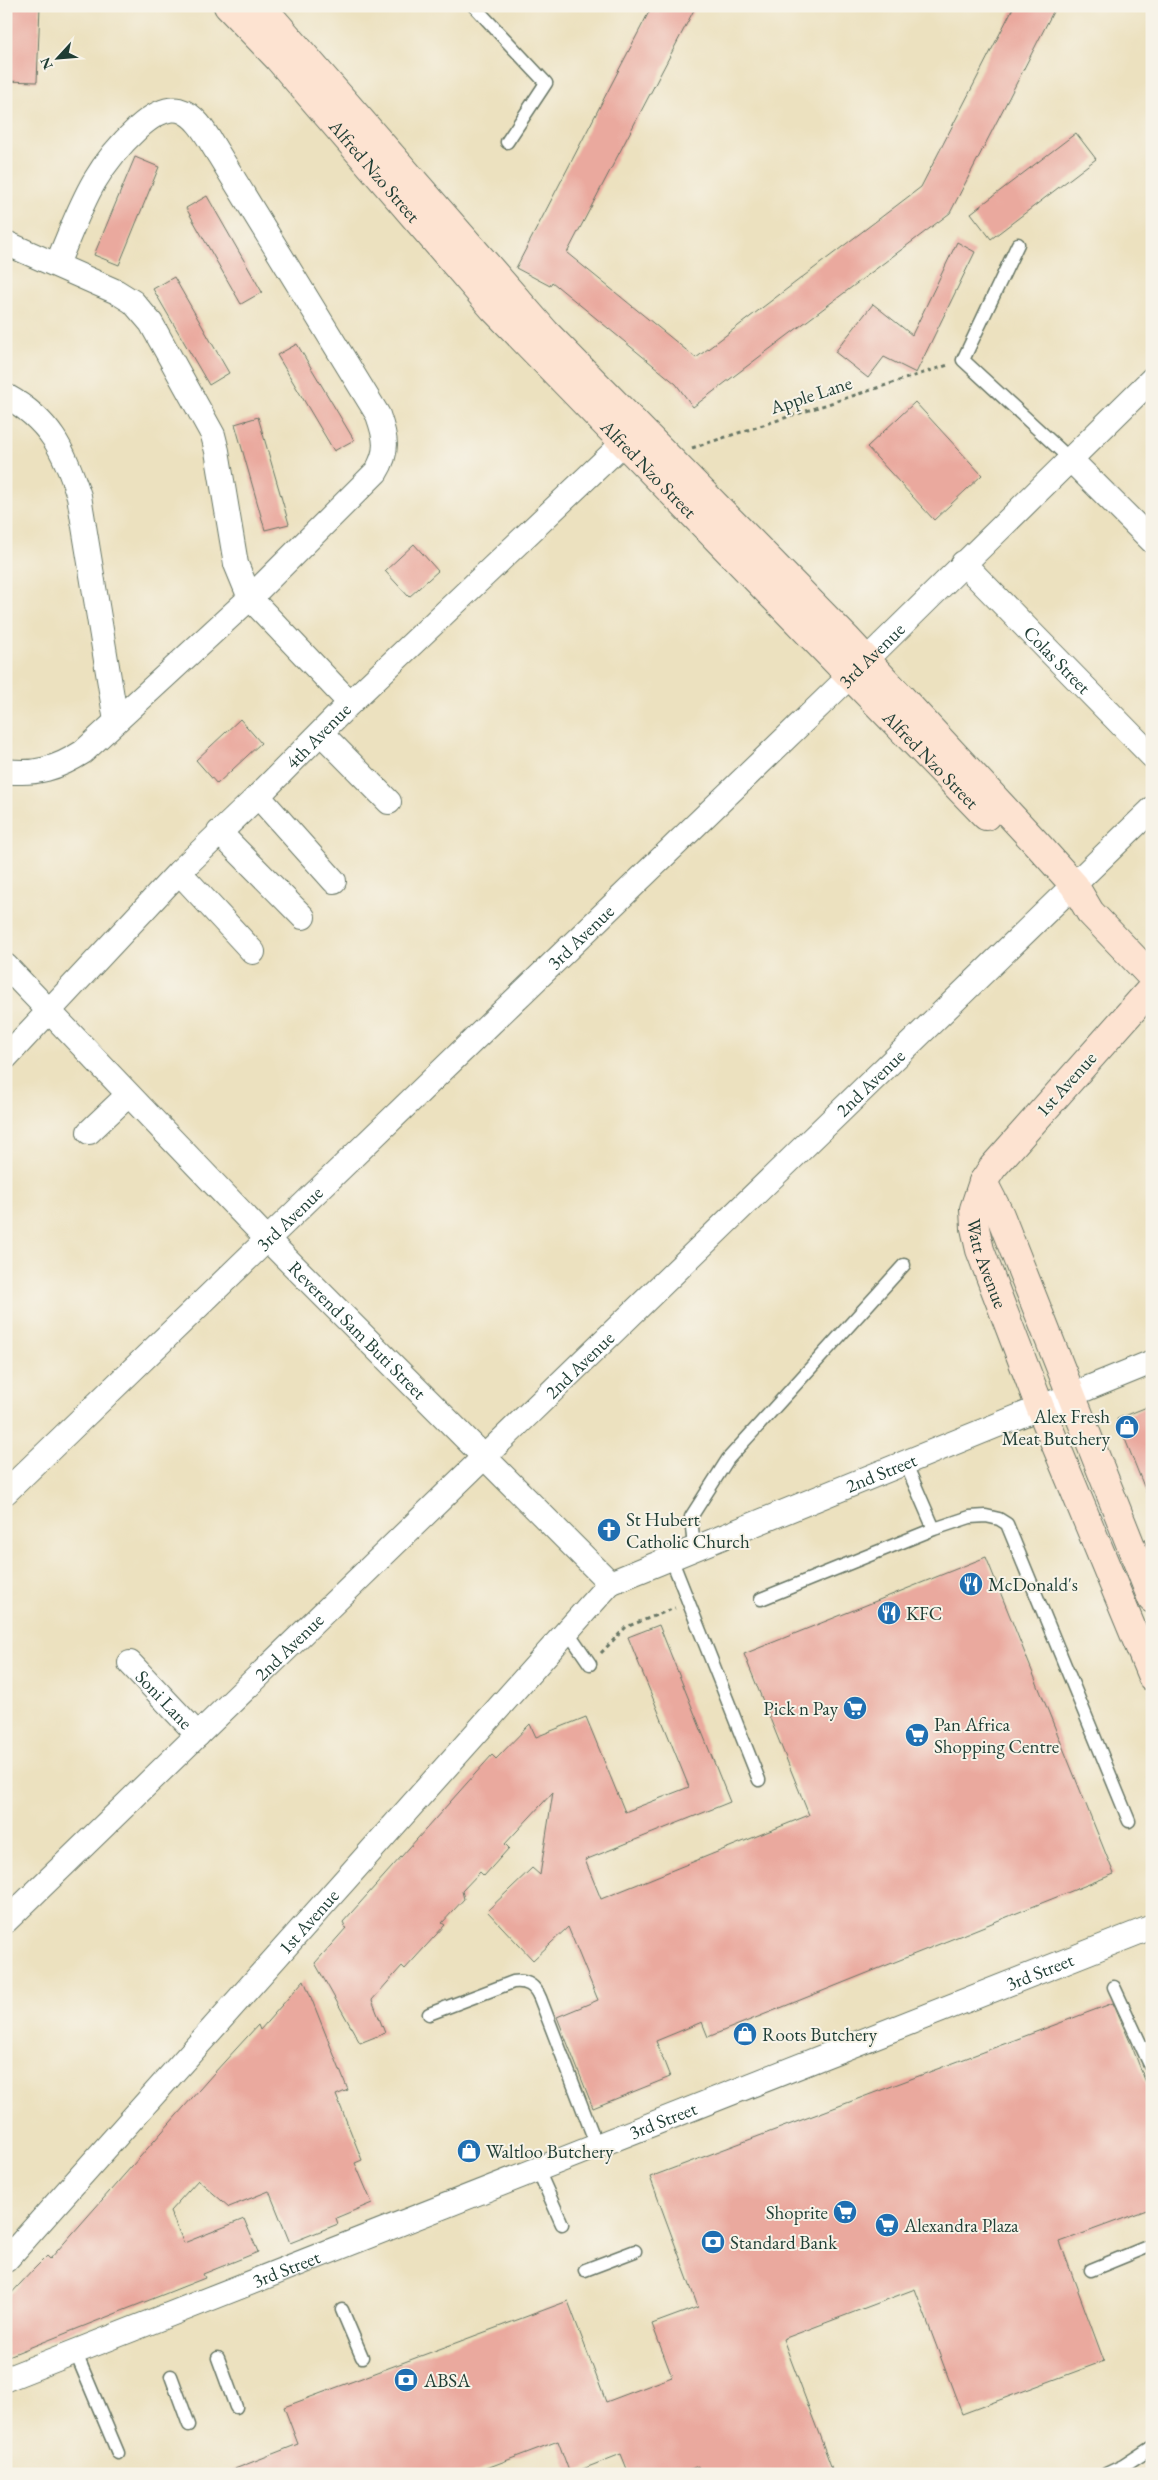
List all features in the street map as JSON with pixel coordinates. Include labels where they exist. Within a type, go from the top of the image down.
[{"type":"street","name":"Alfred Nzo Street","points":[[228,6],[278,58],[493,308],[632,435],[858,668],[1152,978]]},
{"type":"street","name":"Alfred Nzo Street","points":[[261,6],[546,333],[632,435],[668,456],[858,668]]},
{"type":"street","points":[[6,771],[40,772],[65,764],[83,752],[250,598],[376,472],[383,460],[387,444],[378,415],[200,126],[189,116],[178,110],[158,114],[145,122],[110,157],[90,186],[57,264]]},
{"type":"street","points":[[6,242],[117,292],[133,302],[151,323],[212,435],[218,451],[236,564],[250,598],[350,703]]},
{"type":"street","name":"3rd Avenue","points":[[6,1492],[858,668],[1152,379]]},
{"type":"street","points":[[6,396],[30,409],[57,443],[70,470],[79,496],[116,721]]},
{"type":"street","name":"4th Avenue","points":[[6,1058],[51,1012],[179,872],[219,832],[258,796],[350,703],[632,435]]},
{"type":"street","points":[[1070,459],[1152,541]]},
{"type":"street","name":"Colas Street","points":[[963,563],[1152,756]]},
{"type":"street","points":[[321,732],[389,802]]},
{"type":"street","points":[[258,796],[334,881]]},
{"type":"street","name":"2nd Avenue","points":[[6,1921],[1152,809]]},
{"type":"street","points":[[219,832],[303,917]]},
{"type":"street","points":[[179,872],[253,952]]},
{"type":"street","name":"Reverend Sam Buti Street","points":[[6,966],[268,1240],[610,1583]]},
{"type":"street","name":"1st Avenue","points":[[983,1182],[1016,1140],[1152,988]]},
{"type":"street","points":[[89,1132],[128,1095]]},
{"type":"street","name":"Watt Avenue","points":[[983,1182],[1000,1216],[1152,1599]]},
{"type":"street","name":"Watt Avenue","points":[[983,1182],[974,1209],[974,1228],[980,1250],[1040,1407],[1152,1677]]},
{"type":"street","name":"2nd Street","points":[[610,1583],[1152,1362]]},
{"type":"street","name":"1st Avenue","points":[[10,2247],[568,1632],[610,1583]]},
{"type":"street","name":"Soni Lane","points":[[130,1663],[198,1735]]},
{"type":"street","name":"3rd Street","points":[[6,2379],[1152,1928]]},
{"type":"lane","points":[[474,6],[546,83],[507,142]]},
{"type":"lane","points":[[1018,244],[963,360],[1070,459]]},
{"type":"lane","points":[[694,1548],[691,1517],[728,1458],[904,1265]]},
{"type":"lane","points":[[905,1462],[934,1529]]},
{"type":"lane","points":[[761,1599],[934,1529],[978,1516],[999,1519],[1007,1524],[1129,1821]]},
{"type":"lane","points":[[671,1558],[759,1780]]},
{"type":"lane","points":[[568,1632],[590,1664]]},
{"type":"lane","points":[[429,2014],[522,1980],[537,1990],[597,2146]]},
{"type":"lane","points":[[1114,1988],[1152,2069]]},
{"type":"lane","points":[[538,2170],[562,2224]]},
{"type":"lane","points":[[1091,2270],[1152,2245]]},
{"type":"lane","points":[[585,2270],[635,2251]]},
{"type":"lane","points":[[342,2310],[362,2357]]},
{"type":"lane","points":[[75,2352],[118,2453]]},
{"type":"lane","points":[[218,2358],[236,2407]]},
{"type":"lane","points":[[172,2376],[189,2425]]},
{"type":"lane","points":[[1106,2474],[1124,2466],[1152,2447]]},
{"type":"path","name":"Apple Lane","points":[[668,456],[963,360]]},
{"type":"path","points":[[590,1664],[626,1627],[658,1613],[688,1604]]},
{"type":"building","points":[[6,6],[40,6],[37,82],[6,81]]},
{"type":"building","points":[[652,6],[696,6],[567,253],[696,358],[921,187],[1014,6],[1056,6],[950,213],[693,407],[676,384],[552,282],[550,286],[516,268]]},
{"type":"building","points":[[1076,133],[1096,159],[991,239],[971,213]]},
{"type":"building","points":[[135,157],[159,167],[119,265],[94,255]]},
{"type":"building","points":[[207,196],[262,292],[241,304],[186,208]]},
{"type":"building","points":[[957,242],[975,252],[916,373],[884,357],[868,378],[835,352],[873,304],[912,335]]},
{"type":"building","points":[[174,277],[229,373],[209,385],[153,289]]},
{"type":"building","points":[[297,344],[354,440],[334,451],[277,355]]},
{"type":"building","points":[[915,402],[982,475],[934,520],[867,447]]},
{"type":"building","points":[[258,417],[289,524],[265,530],[235,424]]},
{"type":"building","points":[[414,544],[438,571],[409,597],[385,571]]},
{"type":"building","points":[[240,719],[261,743],[217,784],[196,760]]},
{"type":"building","points":[[1152,1405],[1152,1504],[1151,1504],[1117,1419]]},
{"type":"building","name":"Pan Africa Shopping Centre","points":[[986,1557],[1114,1874],[708,2037],[702,2022],[656,2041],[670,2077],[593,2108],[557,2017],[598,2000],[568,1927],[533,1960],[487,1911],[532,1868],[540,1875],[553,1792],[505,1844],[509,1848],[484,1876],[480,1872],[462,1891],[464,1899],[442,1923],[445,1925],[405,1969],[402,1966],[372,2000],[385,2033],[360,2043],[315,1963],[346,1928],[343,1922],[492,1755],[496,1759],[530,1724],[536,1737],[586,1717],[625,1812],[689,1787],[628,1637],[659,1625],[730,1802],[585,1860],[601,1899],[809,1815],[744,1654]]},
{"type":"building","points":[[304,1980],[348,2090],[336,2095],[362,2160],[355,2163],[372,2203],[336,2218],[338,2224],[290,2243],[269,2191],[229,2207],[198,2180],[170,2211],[184,2243],[244,2219],[258,2252],[203,2274],[205,2278],[6,2357],[6,2299],[47,2256],[50,2259],[214,2073],[258,2025],[260,2030]]},
{"type":"building","name":"Alexandra Plaza","points":[[1113,2003],[1152,2098],[1152,2208],[1060,2242],[1104,2361],[962,2414],[915,2289],[783,2339],[834,2474],[701,2474],[698,2466],[678,2474],[629,2474],[621,2454],[570,2474],[558,2441],[471,2474],[222,2474],[298,2444],[284,2407],[568,2301],[606,2402],[672,2377],[652,2324],[698,2307],[650,2177]]},
{"type":"place","name":"Alex Fresh Meat Butchery","points":[[1127,1427]]},
{"type":"place","name":"St Hubert Catholic Church","points":[[609,1530]]},
{"type":"place","name":"McDonald's","points":[[971,1584]]},
{"type":"place","name":"KFC","points":[[889,1613]]},
{"type":"place","name":"Pick n Pay","points":[[855,1708]]},
{"type":"place","name":"Pan Africa Shopping Centre","points":[[917,1735]]},
{"type":"place","name":"Roots Butchery","points":[[745,2034]]},
{"type":"place","name":"Waltloo Butchery","points":[[469,2151]]},
{"type":"place","name":"Shoprite","points":[[845,2212]]},
{"type":"place","name":"Alexandra Plaza","points":[[887,2225]]},
{"type":"place","name":"Standard Bank","points":[[713,2242]]},
{"type":"place","name":"ABSA","points":[[406,2380]]}]
